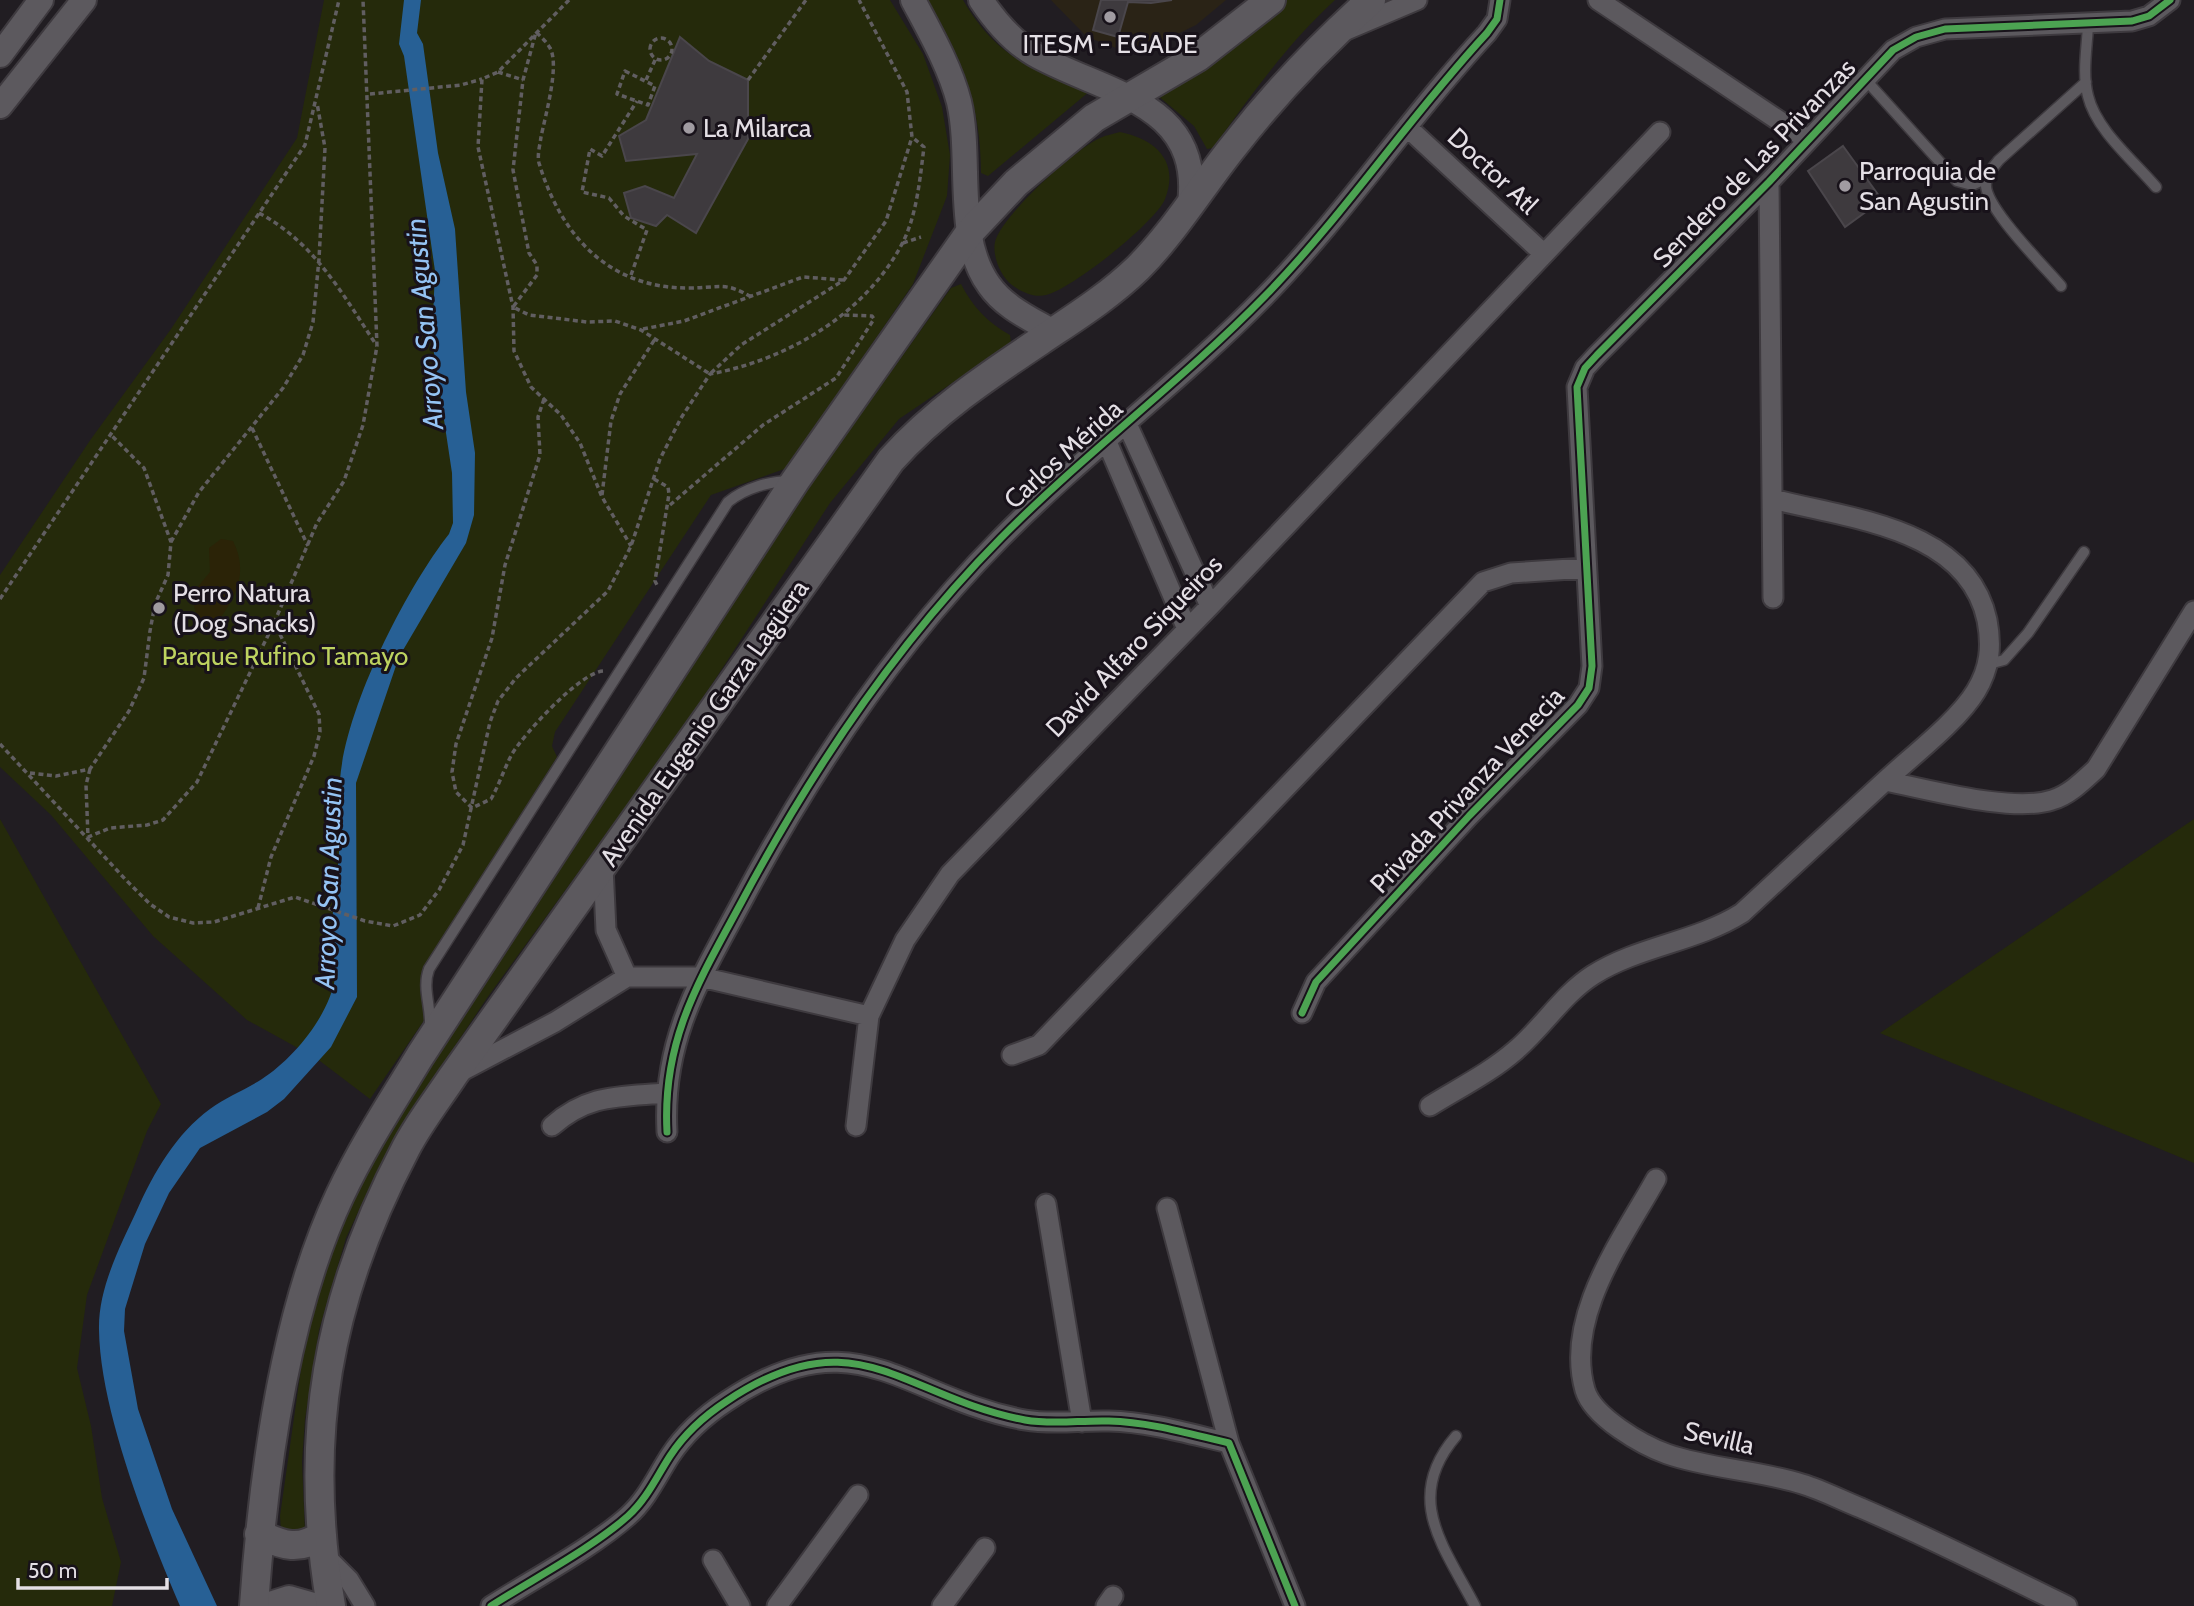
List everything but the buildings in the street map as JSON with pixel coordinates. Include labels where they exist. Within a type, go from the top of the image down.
[{"type":"main road","name":"Avenida Eugenio Garza Lagüera","points":[[254,1606],[259,1534],[284,1380],[315,1257],[339,1197],[364,1147],[430,1041],[795,481],[970,232],[1016,183],[1055,150],[1127,97],[1198,57],[1271,0]]},
{"type":"main road","name":"Avenida Eugenio Garza Lagüera","points":[[331,1606],[322,1544],[320,1420],[329,1355],[360,1246],[402,1155],[453,1076],[891,460],[932,417],[1090,308],[1138,268],[1161,243],[1264,108],[1333,35],[1371,0]]},
{"type":"main road","points":[[259,1534],[276,1543],[300,1546],[322,1544]]},
{"type":"street","points":[[0,55],[41,0]]},
{"type":"street","points":[[0,106],[84,0]]},
{"type":"street","points":[[981,0],[1003,29],[1032,52],[1127,97],[1157,116],[1184,144],[1193,180],[1190,204]]},
{"type":"street","points":[[1333,35],[1417,0]]},
{"type":"street","name":"Carlos Mérida","points":[[667,1132],[665,1093],[675,1039],[701,977],[793,810],[884,675],[964,577],[1004,535],[1267,295],[1488,33],[1497,19],[1500,0]]},
{"type":"street","points":[[1598,0],[1808,141]]},
{"type":"street","name":"Sendero de Las Privanzas","points":[[1586,568],[1578,407],[1580,377],[1597,355],[1769,182],[1864,78],[1893,50],[1916,37],[1945,29],[2088,25],[2149,16],[2170,0]]},
{"type":"street","points":[[916,1],[953,81],[959,104],[970,232],[979,266],[989,285],[1020,312],[1054,332]]},
{"type":"street","name":"Doctor Atl","points":[[1407,127],[1544,254]]},
{"type":"street","name":"David Alfaro Siqueiros","points":[[856,1126],[869,1016],[905,940],[950,874],[1210,606],[1660,132]]},
{"type":"street","name":"Sendero de Las Privanzas","points":[[1769,182],[1773,598]]},
{"type":"street","points":[[1128,424],[1210,606]]},
{"type":"street","points":[[1107,442],[1187,629]]},
{"type":"street","points":[[1430,1106],[1516,1051],[1562,999],[1593,975],[1616,962],[1720,926],[1742,912],[1885,781],[1976,692],[1989,664],[1990,636],[1985,610],[1974,588],[1942,552],[1908,534],[1773,499]]},
{"type":"street","points":[[1012,1055],[1039,1045],[1483,582],[1511,573],[1586,568]]},
{"type":"street","name":"Privada Privanza Venecia","points":[[1302,1013],[1316,982],[1585,696],[1592,678],[1586,568]]},
{"type":"street","points":[[1885,781],[2023,803],[2052,800],[2075,788],[2096,769],[2194,611]]},
{"type":"street","points":[[603,867],[606,930],[627,977]]},
{"type":"street","points":[[453,1076],[555,1022],[627,977],[701,977],[869,1016]]},
{"type":"street","points":[[552,1126],[570,1111],[597,1099],[665,1093]]},
{"type":"street","name":"Sevilla","points":[[1656,1179],[1602,1278],[1586,1319],[1580,1353],[1585,1392],[1598,1412],[1628,1433],[1667,1454],[1803,1484],[1903,1526],[2067,1606]]},
{"type":"street","points":[[1046,1204],[1082,1422]]},
{"type":"street","points":[[1167,1208],[1229,1443],[1295,1606]]},
{"type":"street","points":[[491,1606],[628,1516],[651,1489],[685,1435],[703,1419],[728,1400],[802,1365],[842,1361],[879,1369],[994,1412],[1025,1420],[1137,1423],[1229,1443]]},
{"type":"street","points":[[777,1606],[859,1495]]},
{"type":"street","points":[[322,1544],[365,1606]]},
{"type":"street","points":[[943,1606],[985,1548]]},
{"type":"street","points":[[713,1560],[740,1606]]},
{"type":"street","points":[[264,1606],[289,1598],[317,1606]]},
{"type":"lane","points":[[2088,25],[2086,82],[2090,104],[2156,187]]},
{"type":"lane","points":[[1864,78],[1957,181],[1964,185],[1972,185],[1987,178],[1999,160],[2086,82]]},
{"type":"lane","points":[[1987,178],[1991,202],[2061,286]]},
{"type":"lane","points":[[430,1041],[431,1010],[425,989],[429,969],[728,502],[749,490],[777,481],[795,481]]},
{"type":"lane","points":[[1989,664],[2004,660],[2028,633],[2084,552]]},
{"type":"lane","points":[[1456,1436],[1440,1454],[1432,1473],[1428,1503],[1441,1540],[1475,1606]]},
{"type":"path","points":[[0,599],[305,145],[339,0]]},
{"type":"path","points":[[88,837],[110,828],[147,825],[163,820],[197,782],[274,623],[317,523],[344,481],[354,456],[363,425],[377,346],[369,94],[363,0]]},
{"type":"path","points":[[369,94],[392,94],[461,85],[498,72],[569,0]]},
{"type":"path","points":[[748,80],[806,0]]},
{"type":"path","points":[[0,744],[30,772],[141,896],[169,917],[193,923],[214,922],[295,897],[365,921],[393,926],[420,915],[439,890],[463,845],[490,722],[498,701],[516,678],[608,591],[631,546],[654,479],[681,418],[709,374],[740,345],[844,280],[886,221],[912,137],[908,92],[859,0]]},
{"type":"path","points":[[513,307],[537,275],[537,265],[529,253],[513,170],[523,80],[536,32]]},
{"type":"path","points":[[536,32],[552,49],[554,67],[538,158],[548,192],[562,221],[585,248],[630,276],[646,282],[689,288],[722,285],[735,287],[751,297]]},
{"type":"path","points":[[658,38],[669,40],[671,54],[663,60],[656,58],[651,53],[652,42],[658,38]]},
{"type":"path","points":[[646,80],[656,58]]},
{"type":"path","points":[[625,71],[655,86],[648,105],[637,101],[617,94],[625,71]]},
{"type":"path","points":[[498,72],[523,80]]},
{"type":"path","points":[[482,79],[478,147],[492,225],[513,307],[514,351],[531,387],[561,415],[580,443],[602,497],[631,546]]},
{"type":"path","points":[[88,837],[86,785],[90,769],[129,711],[144,678],[155,604],[167,575],[171,542],[199,492],[252,428],[303,355],[313,322],[325,148],[316,100]]},
{"type":"path","points":[[630,276],[647,230],[624,216],[609,198],[582,191],[590,149],[602,156],[637,101]]},
{"type":"path","points":[[513,307],[529,315],[615,321],[640,330],[709,374],[740,369],[796,345],[844,315],[880,276],[903,243],[911,224],[924,148],[912,137]]},
{"type":"path","points":[[259,213],[286,230],[319,259],[377,346]]},
{"type":"path","points":[[903,243],[921,237]]},
{"type":"path","points":[[640,330],[684,321],[803,277],[844,280]]},
{"type":"path","points":[[670,505],[763,425],[836,378],[874,319],[872,316],[844,315]]},
{"type":"path","points":[[602,497],[611,421],[620,394],[655,339]]},
{"type":"path","points":[[472,808],[456,792],[452,772],[456,744],[492,638],[505,565],[540,455],[538,417],[544,399]]},
{"type":"path","points":[[252,428],[308,546]]},
{"type":"path","points":[[110,434],[144,468],[171,542]]},
{"type":"path","points":[[654,479],[668,487],[670,505],[655,581],[667,598]]},
{"type":"path","points":[[258,908],[271,857],[314,756],[320,732],[319,714],[274,623]]},
{"type":"path","points":[[472,808],[491,800],[512,753],[567,691],[596,671],[618,672]]},
{"type":"path","points":[[30,772],[56,776],[90,769]]},
{"type":"shaded area","points":[[1051,0],[1226,0],[1196,25],[1157,44],[1116,48],[1087,37]]},
{"type":"green space","name":"Parque Rufino Tamayo","points":[[324,0],[890,0],[923,54],[942,107],[950,155],[947,196],[913,284],[787,468],[711,495],[555,732],[552,746],[557,757],[426,967],[420,990],[425,1019],[370,1099],[316,1058],[247,1020],[153,936],[51,815],[0,767],[0,575],[91,439],[171,329],[297,138]]},
{"type":"green space","points":[[928,0],[963,0],[989,35],[1017,59],[1090,91],[988,176],[981,173],[978,125],[960,62]]},
{"type":"green space","points":[[1286,0],[1335,0],[1286,52],[1213,148],[1207,149],[1194,126],[1157,95],[1233,49]]},
{"type":"green space","points":[[1120,132],[1133,135],[1154,146],[1167,163],[1169,185],[1165,199],[1158,209],[1112,253],[1058,290],[1037,296],[1012,285],[998,266],[994,248],[1000,231],[1010,216],[1040,184],[1074,155],[1100,138]]},
{"type":"green space","points":[[961,284],[981,313],[1010,335],[1011,343],[899,419],[830,503],[686,724],[487,998],[402,1125],[378,1169],[346,1238],[319,1330],[305,1419],[302,1462],[305,1533],[281,1531],[280,1516],[307,1327],[337,1233],[392,1119],[548,887],[714,627],[808,488],[951,288]]},
{"type":"green space","points":[[0,819],[161,1104],[147,1131],[87,1295],[77,1368],[91,1426],[102,1498],[121,1562],[112,1606],[0,1606]]},
{"type":"green space","points":[[2194,819],[2194,1163],[1880,1033]]},
{"type":"sand","points":[[221,539],[233,541],[240,566],[239,578],[231,601],[209,633],[196,613],[191,595],[210,572],[209,548]]},
{"type":"water","points":[[404,0],[421,0],[417,33],[423,44],[438,153],[455,229],[466,392],[475,453],[474,515],[466,543],[399,657],[356,783],[357,997],[331,1047],[284,1099],[267,1112],[200,1148],[169,1193],[145,1244],[125,1309],[124,1331],[138,1409],[172,1509],[217,1606],[180,1606],[128,1470],[108,1396],[101,1362],[99,1330],[106,1283],[144,1196],[176,1142],[210,1109],[262,1079],[286,1060],[308,1035],[325,1007],[335,974],[332,931],[344,751],[353,719],[380,651],[414,586],[449,534],[453,523],[452,473],[432,340],[435,271],[404,56],[399,44]]},
{"type":"cycle path","points":[[667,1132],[671,1068],[686,1012],[698,985],[796,805],[826,757],[891,665],[926,621],[1001,538],[1066,476],[1233,327],[1294,265],[1487,33],[1497,19],[1500,0]]},
{"type":"cycle path","points":[[1302,1013],[1316,982],[1469,816],[1578,705],[1589,688],[1592,666],[1577,387],[1585,368],[1769,182],[1893,50],[1916,37],[1945,29],[2132,21],[2149,16],[2170,0]]},
{"type":"cycle path","points":[[491,1606],[580,1551],[628,1516],[646,1495],[682,1440],[727,1401],[772,1376],[811,1364],[846,1363],[879,1369],[982,1409],[1025,1420],[1124,1422],[1170,1429],[1229,1443],[1295,1606]]},
{"type":"place","name":"ITESM - EGADE","points":[[1110,17]]},
{"type":"place","name":"La Milarca","points":[[689,128]]},
{"type":"place","name":"Parroquia de San Agustin","points":[[1845,186]]},
{"type":"place","name":"Perro Natura (Dog Snacks)","points":[[159,608]]},
{"type":"water label","name":"Arroyo San Agustin","points":[[424,324]]},
{"type":"water label","name":"Arroyo San Agustin","points":[[328,883]]}]
